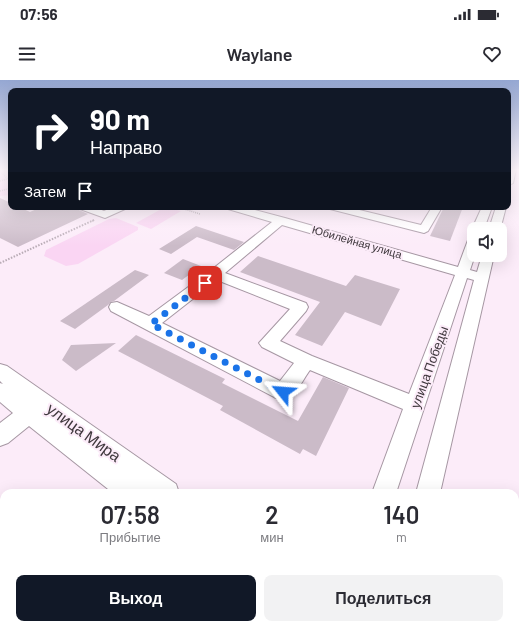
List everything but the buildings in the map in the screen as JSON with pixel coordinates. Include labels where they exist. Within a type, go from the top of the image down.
[{"type":"street","points":[[92,210],[105,215],[116,210]]},
{"type":"street","name":"Юбилейная улица","points":[[246,210],[274,216],[482,278]]},
{"type":"street","points":[[346,210],[424,229],[435,210]]},
{"type":"street","points":[[481,222],[486,210]]},
{"type":"street","points":[[498,222],[501,210]]},
{"type":"street","points":[[151,324],[216,274],[274,216]]},
{"type":"street","name":"улица Победы","points":[[385,489],[467,260]]},
{"type":"street","name":"улица Победы","points":[[429,489],[486,262]]},
{"type":"street","points":[[216,274],[300,307],[268,343],[306,361],[415,406]]},
{"type":"street","points":[[117,307],[283,392],[306,361]]},
{"type":"street","name":"улица Мира","points":[[0,371],[36,408],[128,489]]},
{"type":"street","name":"улица Мира","points":[[0,391],[36,408],[161,489]]},
{"type":"street","points":[[0,436],[36,408]]},
{"type":"path","points":[[187,210],[200,214]]},
{"type":"path","points":[[0,263],[105,215]]},
{"type":"shaded area","points":[[160,210],[181,211],[151,229],[136,223]]},
{"type":"shaded area","points":[[116,218],[138,227],[138,230],[78,264],[66,266],[44,256],[46,250],[109,219]]},
{"type":"route","points":[[205,283],[151,324],[283,392]]}]
